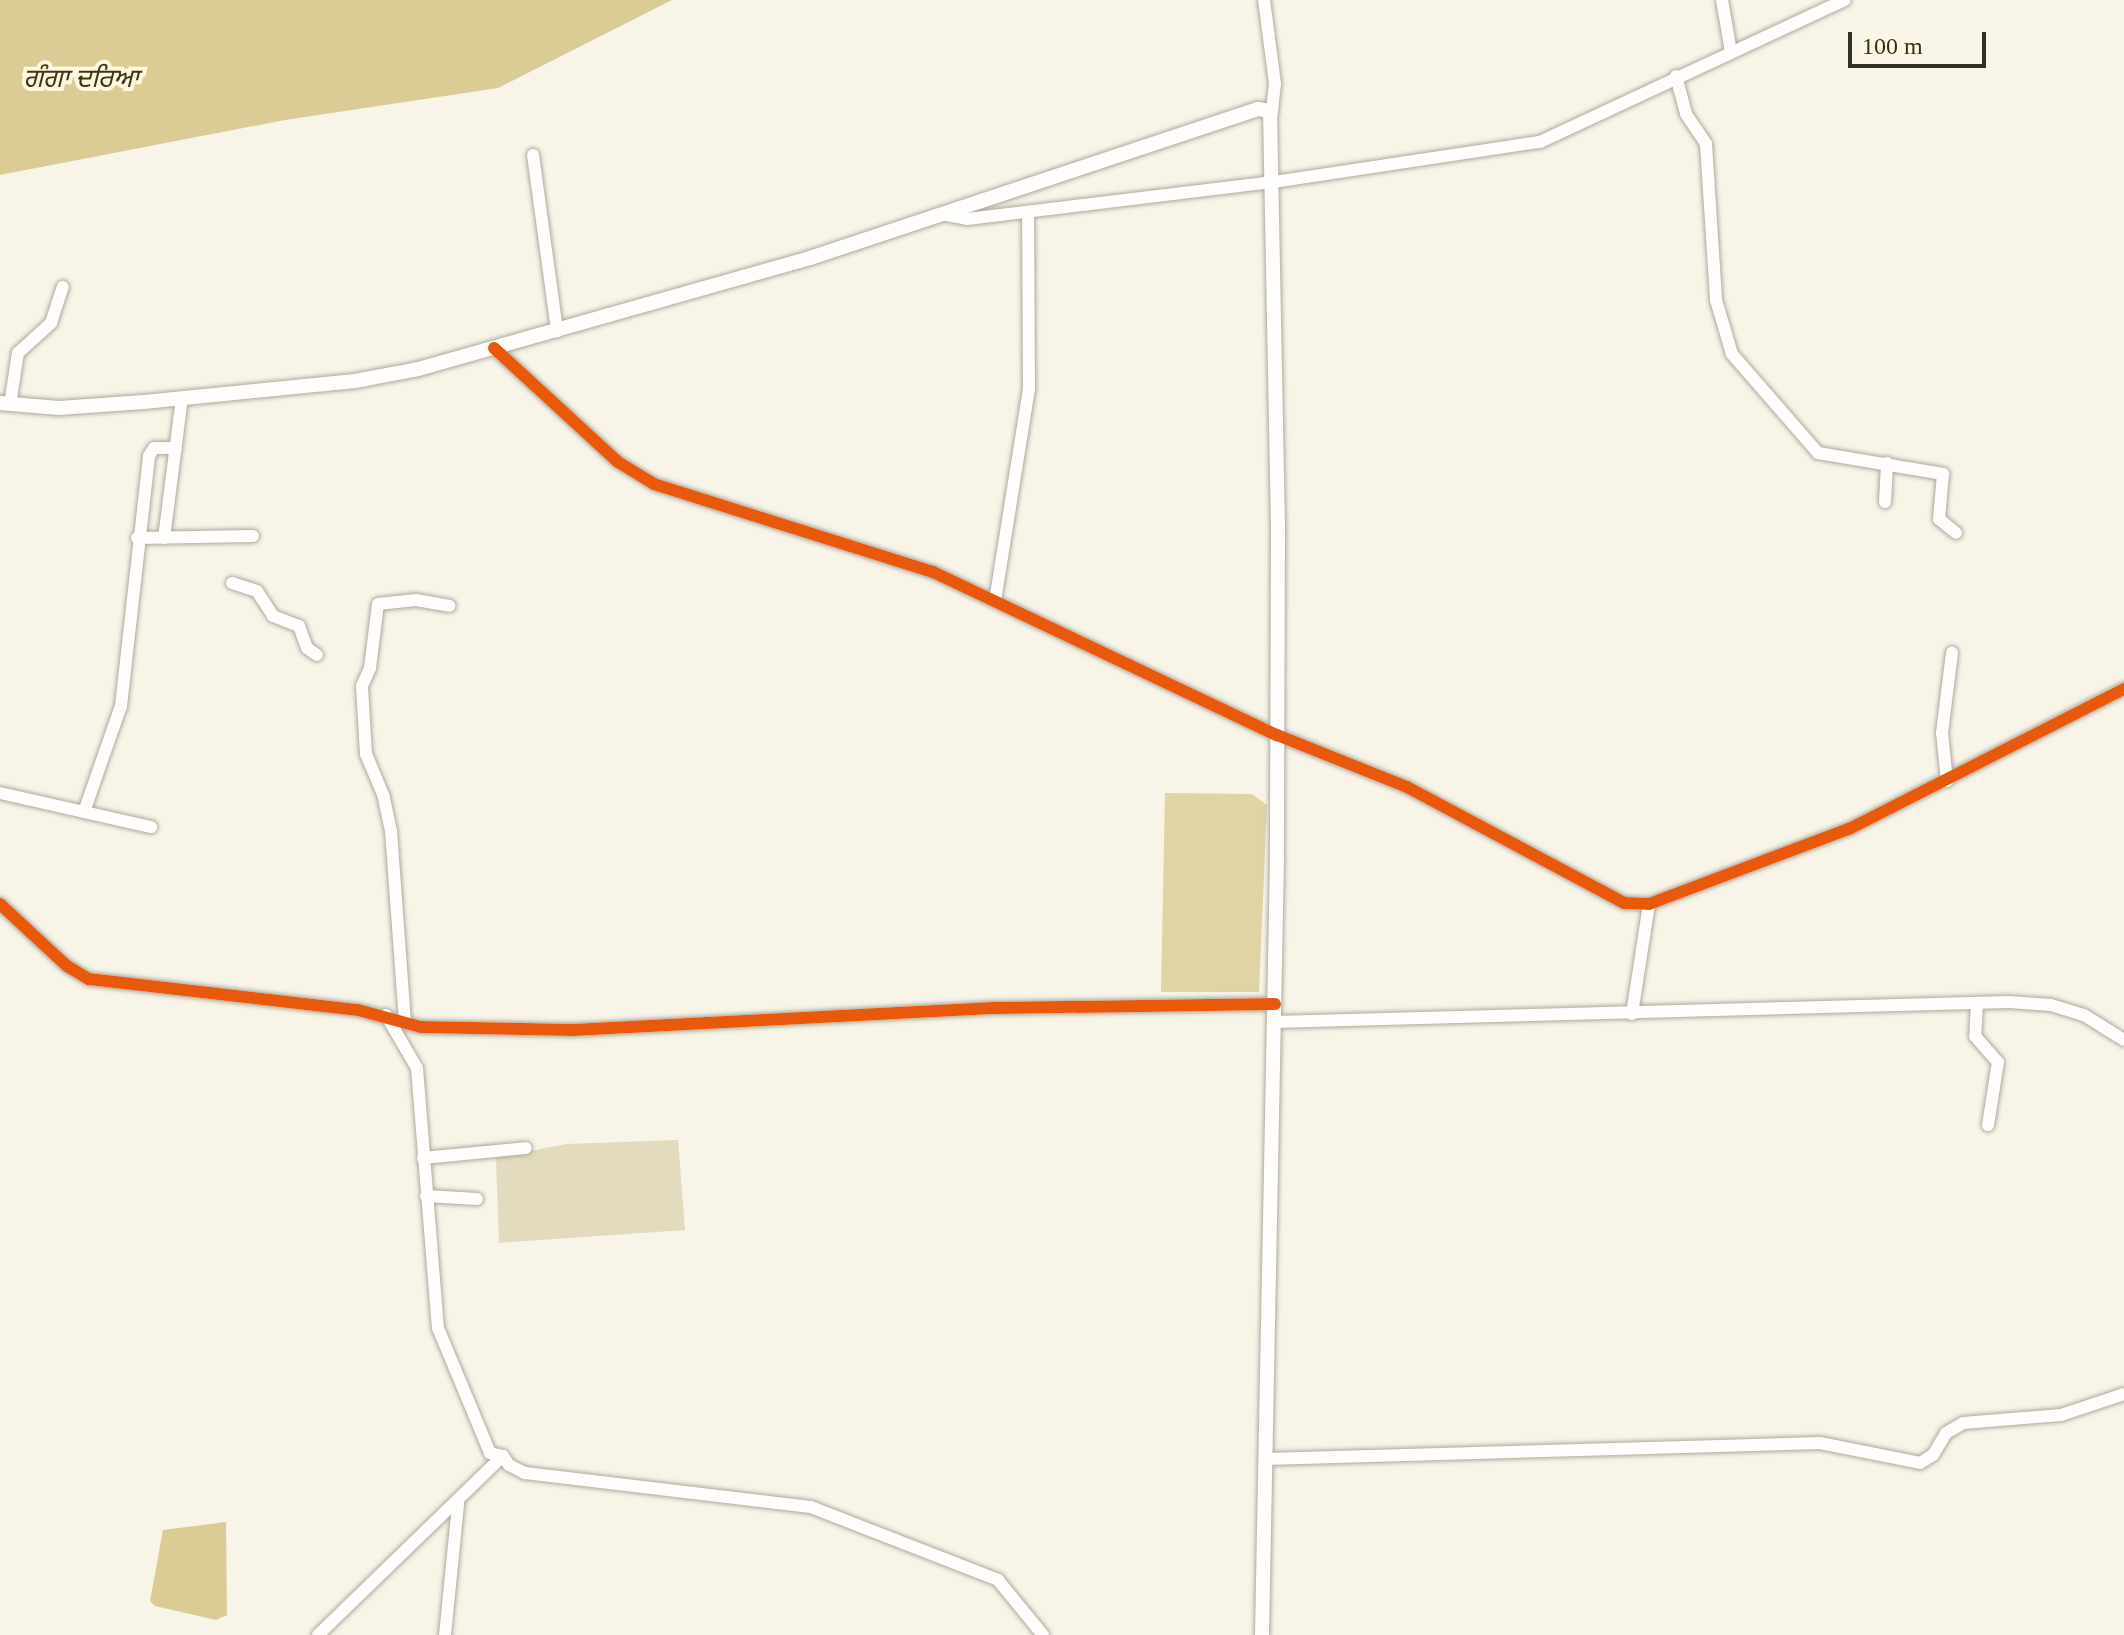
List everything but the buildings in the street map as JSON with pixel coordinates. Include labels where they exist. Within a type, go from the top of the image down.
[{"type":"main road","points":[[5,404],[59,408],[182,398],[355,381],[418,369],[557,331],[942,214],[1258,109],[1272,114],[1277,735],[1275,1004],[1262,1635]]},
{"type":"street","points":[[1264,0],[1275,83],[1272,114]]},
{"type":"street","points":[[1722,0],[1731,52]]},
{"type":"street","points":[[942,214],[960,219],[1028,212],[1274,182],[1540,142],[1844,0]]},
{"type":"street","points":[[1676,76],[1686,114],[1706,144],[1716,300],[1732,354],[1818,453],[1841,461],[1887,463],[1943,474],[1939,519],[1956,533]]},
{"type":"street","points":[[533,155],[557,331]]},
{"type":"street","points":[[995,601],[1029,389],[1028,212]]},
{"type":"street","points":[[5,404],[18,353],[51,323],[63,287]]},
{"type":"street","points":[[494,348],[618,462],[654,484],[933,572],[1277,735],[1407,787],[1614,900],[1649,904],[1849,829],[2124,689]]},
{"type":"street","points":[[164,538],[182,398]]},
{"type":"street","points":[[84,812],[121,706],[137,538],[150,451],[176,448]]},
{"type":"street","points":[[1885,502],[1887,463]]},
{"type":"street","points":[[137,538],[253,536]]},
{"type":"street","points":[[232,583],[257,591],[273,616],[299,626],[307,648],[317,655]]},
{"type":"street","points":[[405,1022],[387,806],[364,743],[362,686],[370,668],[373,614],[384,602],[424,600],[449,606]]},
{"type":"street","points":[[1947,781],[1942,733],[1952,653]]},
{"type":"street","points":[[0,793],[151,827]]},
{"type":"street","points":[[0,904],[67,966],[89,979],[386,1015],[421,1027],[573,1030],[997,1008],[1275,1004]]},
{"type":"street","points":[[1632,1014],[1649,904]]},
{"type":"street","points":[[1977,1003],[1975,1036],[1998,1062],[1988,1125]]},
{"type":"street","points":[[1274,1022],[1977,1003],[2051,1005],[2084,1015],[2124,1040]]},
{"type":"street","points":[[386,1015],[417,1068],[438,1328],[479,1436],[490,1453],[503,1456],[509,1465],[525,1473],[811,1507],[998,1580],[1043,1635]]},
{"type":"street","points":[[423,1158],[526,1148]]},
{"type":"street","points":[[426,1196],[477,1199]]},
{"type":"street","points":[[1266,1459],[1820,1443],[1920,1463],[1933,1455],[1946,1433],[1963,1423],[2061,1415],[2124,1394]]},
{"type":"street","points":[[318,1635],[503,1456]]},
{"type":"street","points":[[445,1635],[459,1501]]},
{"type":"shaded area","points":[[1165,793],[1252,794],[1267,805],[1259,992],[1161,992]]},
{"type":"shaded area","points":[[678,1140],[685,1230],[499,1243],[496,1158],[566,1144]]},
{"type":"water","name":"ਗੰਗਾ ਦਰਿਆ","points":[[0,0],[672,0],[498,88],[285,120],[0,175]]},
{"type":"water","points":[[226,1522],[227,1615],[216,1620],[155,1606],[150,1601],[163,1530]]},
{"type":"cycle path","points":[[494,348],[618,462],[654,484],[933,572],[1277,735],[1407,787],[1624,903],[1649,904],[1849,829],[2124,689]]},
{"type":"cycle path","points":[[0,904],[67,966],[89,979],[358,1010],[421,1027],[573,1030],[997,1008],[1275,1004]]}]
